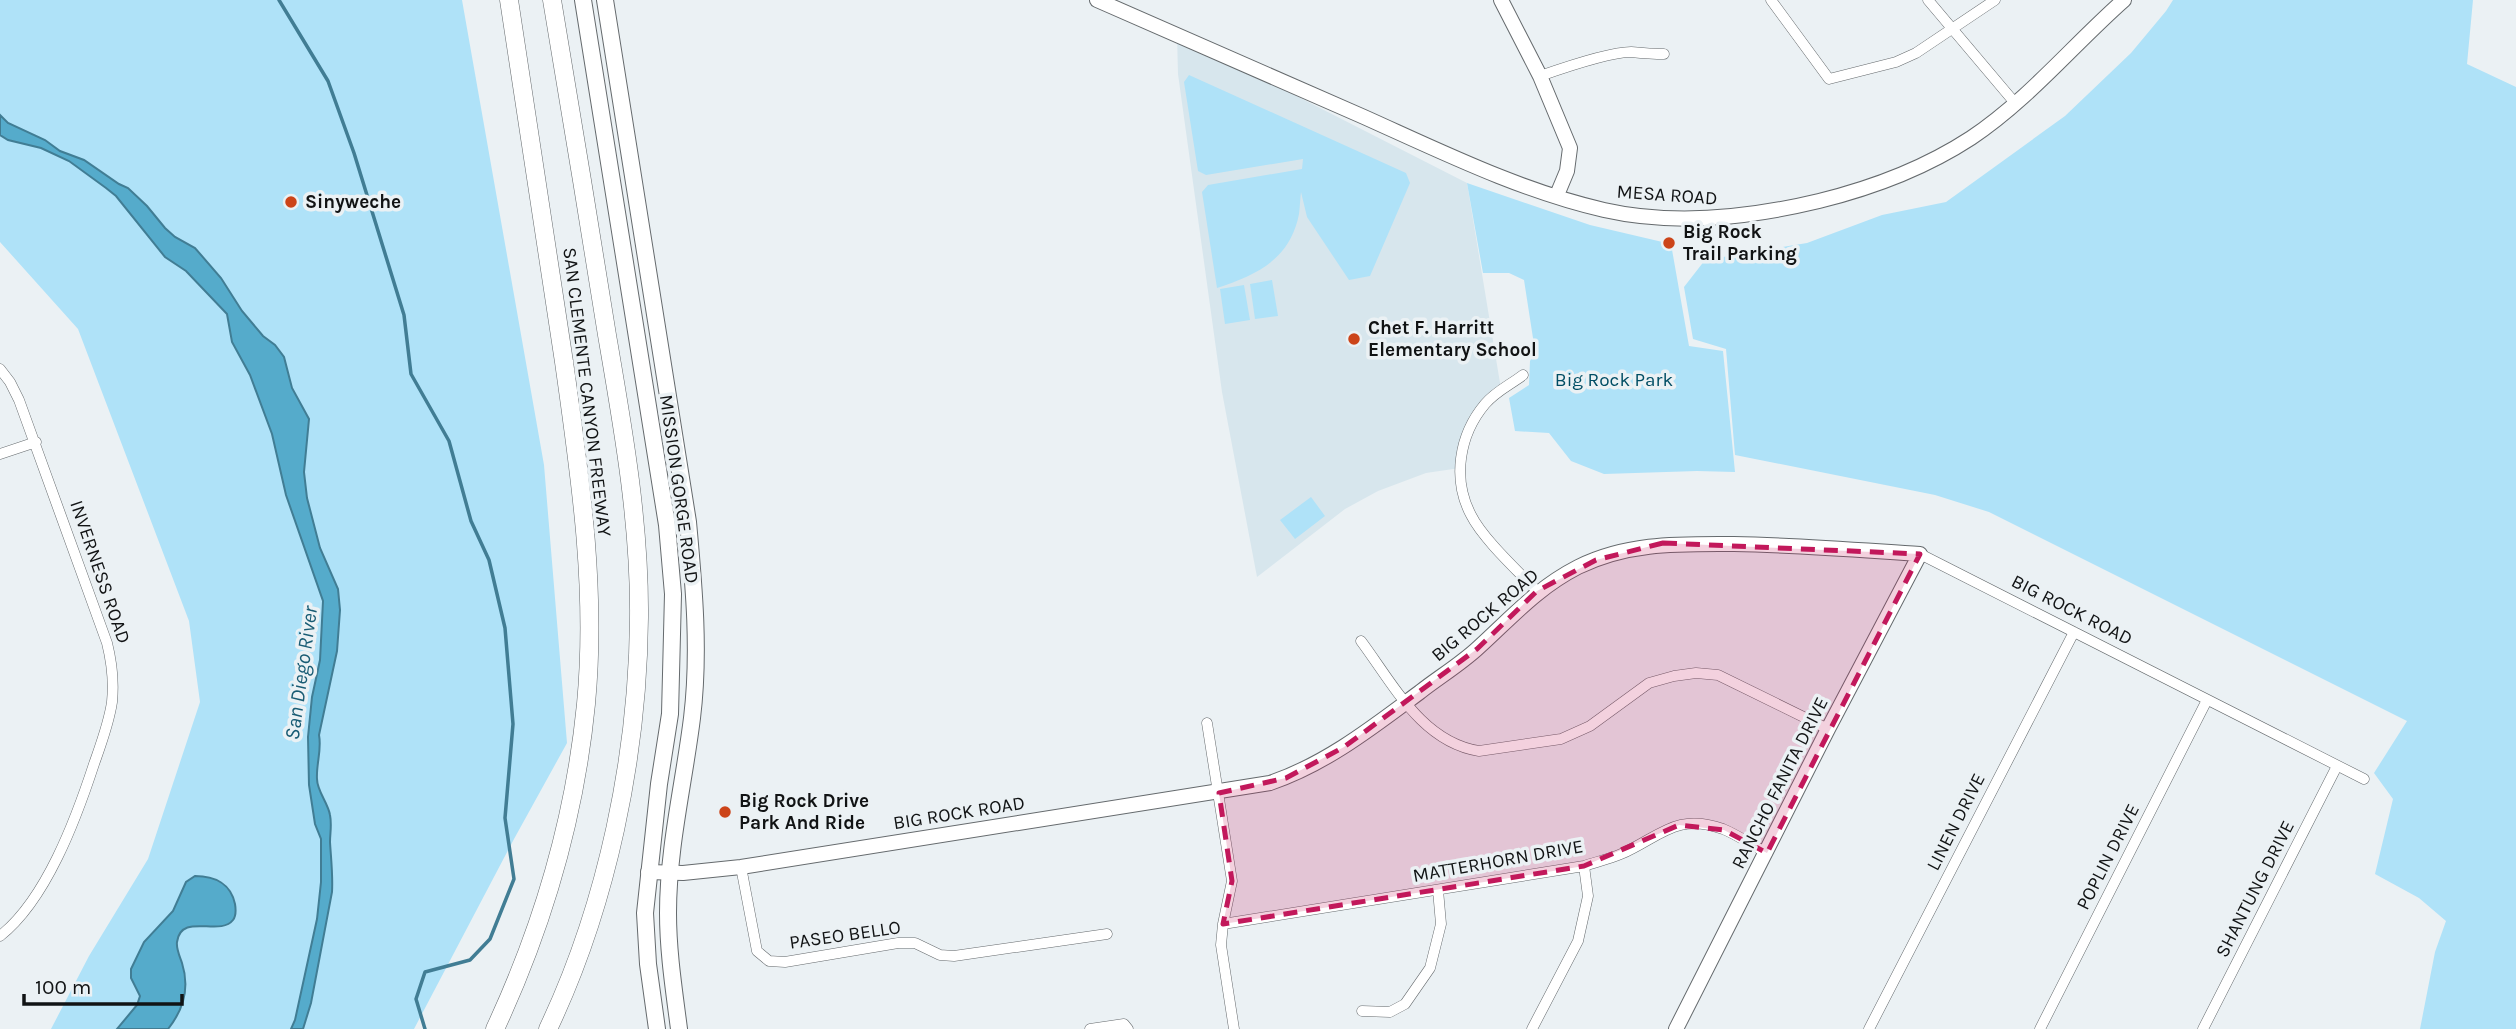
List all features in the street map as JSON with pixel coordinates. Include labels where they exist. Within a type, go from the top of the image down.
[{"type":"highway","name":"SAN CLEMENTE CANYON FREEWAY","points":[[495,1029],[524,963],[561,852],[572,802],[586,703],[590,623],[585,510],[509,0]]},
{"type":"highway","name":"SAN CLEMENTE CANYON FREEWAY","points":[[551,1022],[579,957],[598,898],[616,825],[635,704],[639,618],[635,524],[624,433],[552,0]]},
{"type":"main road","name":"MISSION GORGE ROAD","points":[[583,0],[667,525],[673,594],[670,714],[659,784],[645,913],[648,964],[657,1029]]},
{"type":"main road","name":"MISSION GORGE ROAD","points":[[605,0],[688,522],[695,600],[692,717],[679,795],[668,914],[670,965],[679,1029]]},
{"type":"street","name":"MESA ROAD","points":[[1097,0],[1511,182],[1604,210],[1658,217],[1722,218],[1788,208],[1856,192],[1920,166],[1972,137],[2015,103],[2124,0]]},
{"type":"street","points":[[1501,0],[1540,76],[1570,148],[1567,171],[1557,195]]},
{"type":"street","points":[[1771,0],[1829,79],[1896,62],[1916,53],[1995,0]]},
{"type":"street","points":[[1928,0],[2015,103]]},
{"type":"street","points":[[1540,76],[1631,52],[1639,55],[1664,54]]},
{"type":"street","name":"INVERNESS ROAD","points":[[0,369],[15,390],[36,442],[107,643],[112,665],[113,691],[109,719],[75,822],[34,898],[16,922],[0,936]]},
{"type":"street","points":[[1522,374],[1484,405],[1473,422],[1464,444],[1460,480],[1466,504],[1477,525],[1537,592]]},
{"type":"street","points":[[0,454],[36,442]]},
{"type":"street","name":"BIG ROCK ROAD","points":[[648,872],[670,873],[741,867],[1255,787],[1298,773],[1344,747],[1477,649],[1537,592],[1578,567],[1625,550],[1663,543],[1789,545],[1920,554],[2364,779]]},
{"type":"street","name":"RANCHO FANITA DRIVE","points":[[1676,1029],[1920,554]]},
{"type":"street","name":"LINEN DRIVE","points":[[1870,1029],[2074,632]]},
{"type":"street","points":[[1361,641],[1430,731],[1458,746],[1479,751],[1561,739],[1590,726],[1649,683],[1674,676],[1707,673],[1718,675],[1828,729]]},
{"type":"street","name":"POPLIN DRIVE","points":[[2040,1029],[2207,700]]},
{"type":"street","points":[[1207,723],[1232,881],[1221,945],[1234,1029]]},
{"type":"street","name":"SHANTUNG DRIVE","points":[[2203,1029],[2337,766]]},
{"type":"street","name":"MATTERHORN DRIVE","points":[[1223,924],[1584,866],[1622,853],[1662,830],[1695,823],[1724,830],[1767,853]]},
{"type":"street","points":[[1532,1029],[1578,941],[1588,896],[1584,866]]},
{"type":"street","name":"PASEO BELLO","points":[[741,867],[757,951],[769,961],[785,962],[898,943],[915,943],[940,955],[954,956],[1107,934]]},
{"type":"street","points":[[1362,1011],[1390,1012],[1405,1004],[1430,968],[1441,924],[1438,890]]},
{"type":"street","points":[[1090,1029],[1124,1024],[1128,1029]]},
{"type":"highlighted area","points":[[1663,543],[1920,554],[1767,853],[1724,830],[1679,825],[1584,866],[1223,924],[1232,881],[1219,793],[1286,778],[1344,747],[1477,649],[1537,591],[1596,560]]},
{"type":"shaded area","name":"Chet F. Harritt Elementary School","points":[[1177,35],[1467,183],[1501,389],[1473,422],[1460,468],[1426,473],[1378,491],[1345,509],[1257,577],[1222,392],[1178,74]]},
{"type":"shaded area","points":[[0,115],[8,123],[45,140],[60,151],[84,160],[128,188],[175,237],[195,248],[221,278],[242,311],[284,357],[292,388],[309,419],[304,472],[307,498],[320,548],[338,589],[340,610],[337,651],[319,735],[317,773],[317,784],[331,819],[332,892],[311,1003],[303,1029],[291,1029],[317,919],[321,882],[321,839],[315,824],[309,785],[308,737],[312,697],[320,660],[323,601],[286,495],[272,434],[250,375],[232,342],[227,314],[186,271],[165,257],[116,196],[69,161],[41,148],[8,140],[0,135]]},
{"type":"shaded area","points":[[195,876],[209,878],[226,886],[235,904],[236,913],[233,920],[227,925],[193,926],[180,933],[177,947],[184,972],[184,998],[168,1029],[117,1029],[137,1005],[140,996],[131,978],[131,969],[144,942],[173,911],[186,882]]},
{"type":"green space","points":[[0,0],[462,0],[544,465],[567,743],[414,1029],[51,1029],[89,956],[148,859],[200,702],[189,621],[78,329],[0,242]]},
{"type":"green space","points":[[2173,0],[2473,0],[2467,64],[2516,87],[2516,1029],[2420,1029],[2435,952],[2446,921],[2419,898],[2375,874],[2393,799],[2374,773],[2407,721],[1989,512],[1935,495],[1735,455],[1726,349],[1693,339],[1684,287],[1705,260],[1807,243],[1882,215],[1946,202],[2065,116],[2131,53]]},
{"type":"green space","points":[[1189,75],[1406,173],[1410,183],[1370,276],[1349,280],[1307,217],[1301,192],[1294,230],[1279,254],[1258,271],[1217,288],[1202,192],[1208,185],[1302,169],[1303,159],[1206,175],[1198,171],[1184,82]]},
{"type":"green space","name":"Big Rock Park","points":[[1467,183],[1590,225],[1671,244],[1689,346],[1723,351],[1735,472],[1604,474],[1571,461],[1549,433],[1515,431],[1509,398],[1529,385],[1530,361],[1535,351],[1524,280],[1509,273],[1483,273]]},
{"type":"green space","points":[[1272,280],[1278,316],[1255,319],[1250,284]]},
{"type":"green space","points":[[1244,285],[1250,320],[1225,324],[1220,289]]},
{"type":"green space","points":[[1311,497],[1325,516],[1295,539],[1280,520]]},
{"type":"waterway","points":[[279,0],[328,81],[354,153],[404,315],[411,374],[449,441],[471,521],[489,560],[505,628],[513,724],[505,818],[514,879],[490,939],[470,960],[425,972],[416,999],[425,1029]]},
{"type":"place","name":"Sinyweche","points":[[291,202]]},
{"type":"place","name":"Big Rock Trail Parking","points":[[1669,243]]},
{"type":"place","name":"Chet F. Harritt Elementary School","points":[[1354,339]]},
{"type":"place","name":"Big Rock Drive Park And Ride","points":[[725,812]]},
{"type":"water label","name":"San Diego River","points":[[301,673]]}]
